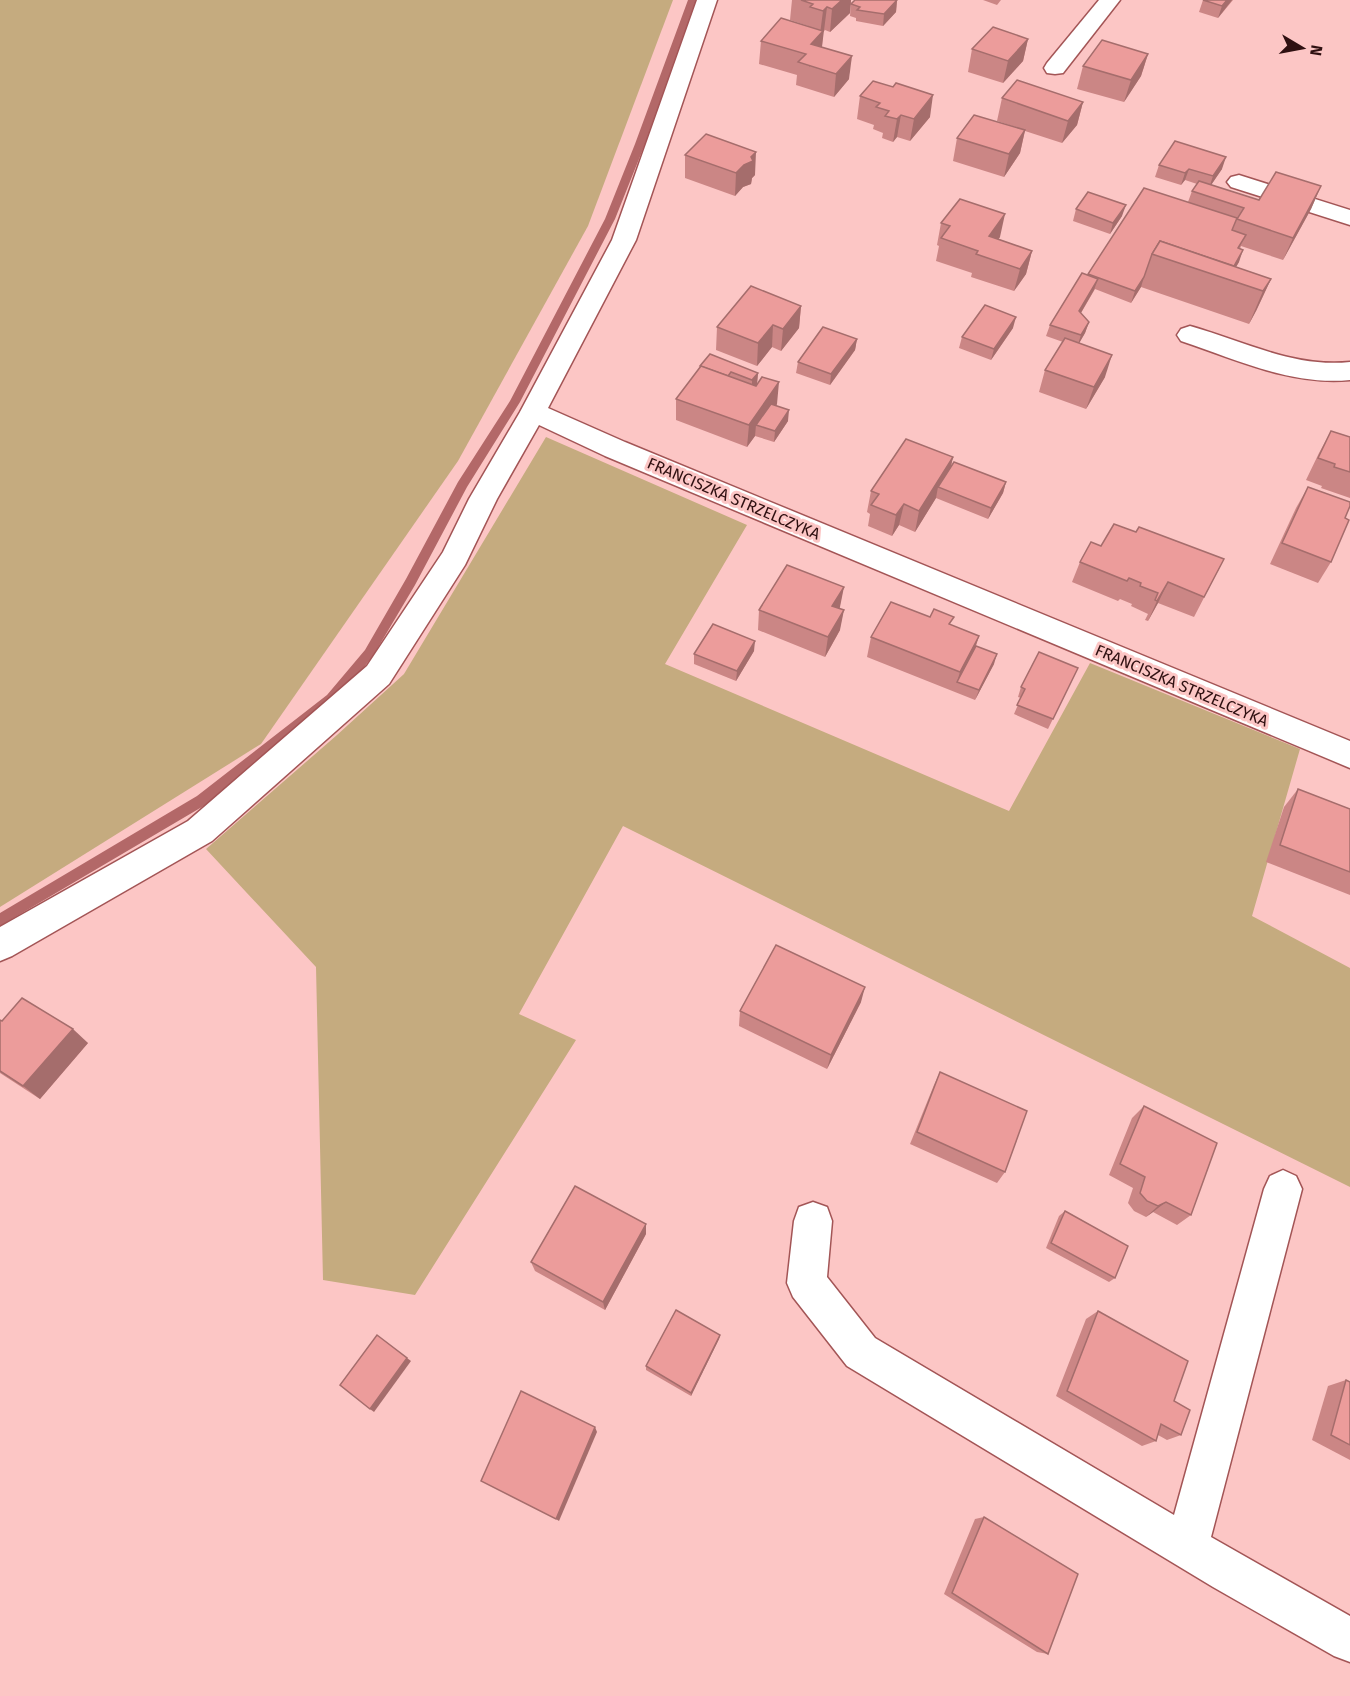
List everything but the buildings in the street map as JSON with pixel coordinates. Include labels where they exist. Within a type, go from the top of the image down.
[{"type":"street","points":[[0,945],[200,831],[378,675],[455,557],[483,499],[533,412],[624,240],[707,0]]},
{"type":"street","points":[[1055,68],[1110,0]]},
{"type":"street","points":[[1239,182],[1350,218]]},
{"type":"street","points":[[1190,335],[1299,369],[1339,374],[1350,371]]},
{"type":"street","name":"FRANCISZKA STRZELCZYKA","points":[[533,412],[615,449],[1350,755]]},
{"type":"street","points":[[1187,1547],[1283,1189]]},
{"type":"street","points":[[813,1221],[807,1283],[861,1352],[1187,1547],[1350,1640]]},
{"type":"shaded area","points":[[0,0],[673,0],[588,226],[458,461],[261,744],[0,907]]},
{"type":"shaded area","points":[[546,437],[747,525],[665,664],[1009,811],[1090,663],[1300,749],[1252,916],[1350,968],[1350,1187],[623,826],[519,1014],[576,1040],[415,1295],[323,1280],[316,967],[206,849],[404,674]]},
{"type":"waterway","points":[[0,920],[202,800],[331,699],[369,653],[411,582],[462,485],[515,402],[610,219],[692,0]]}]
